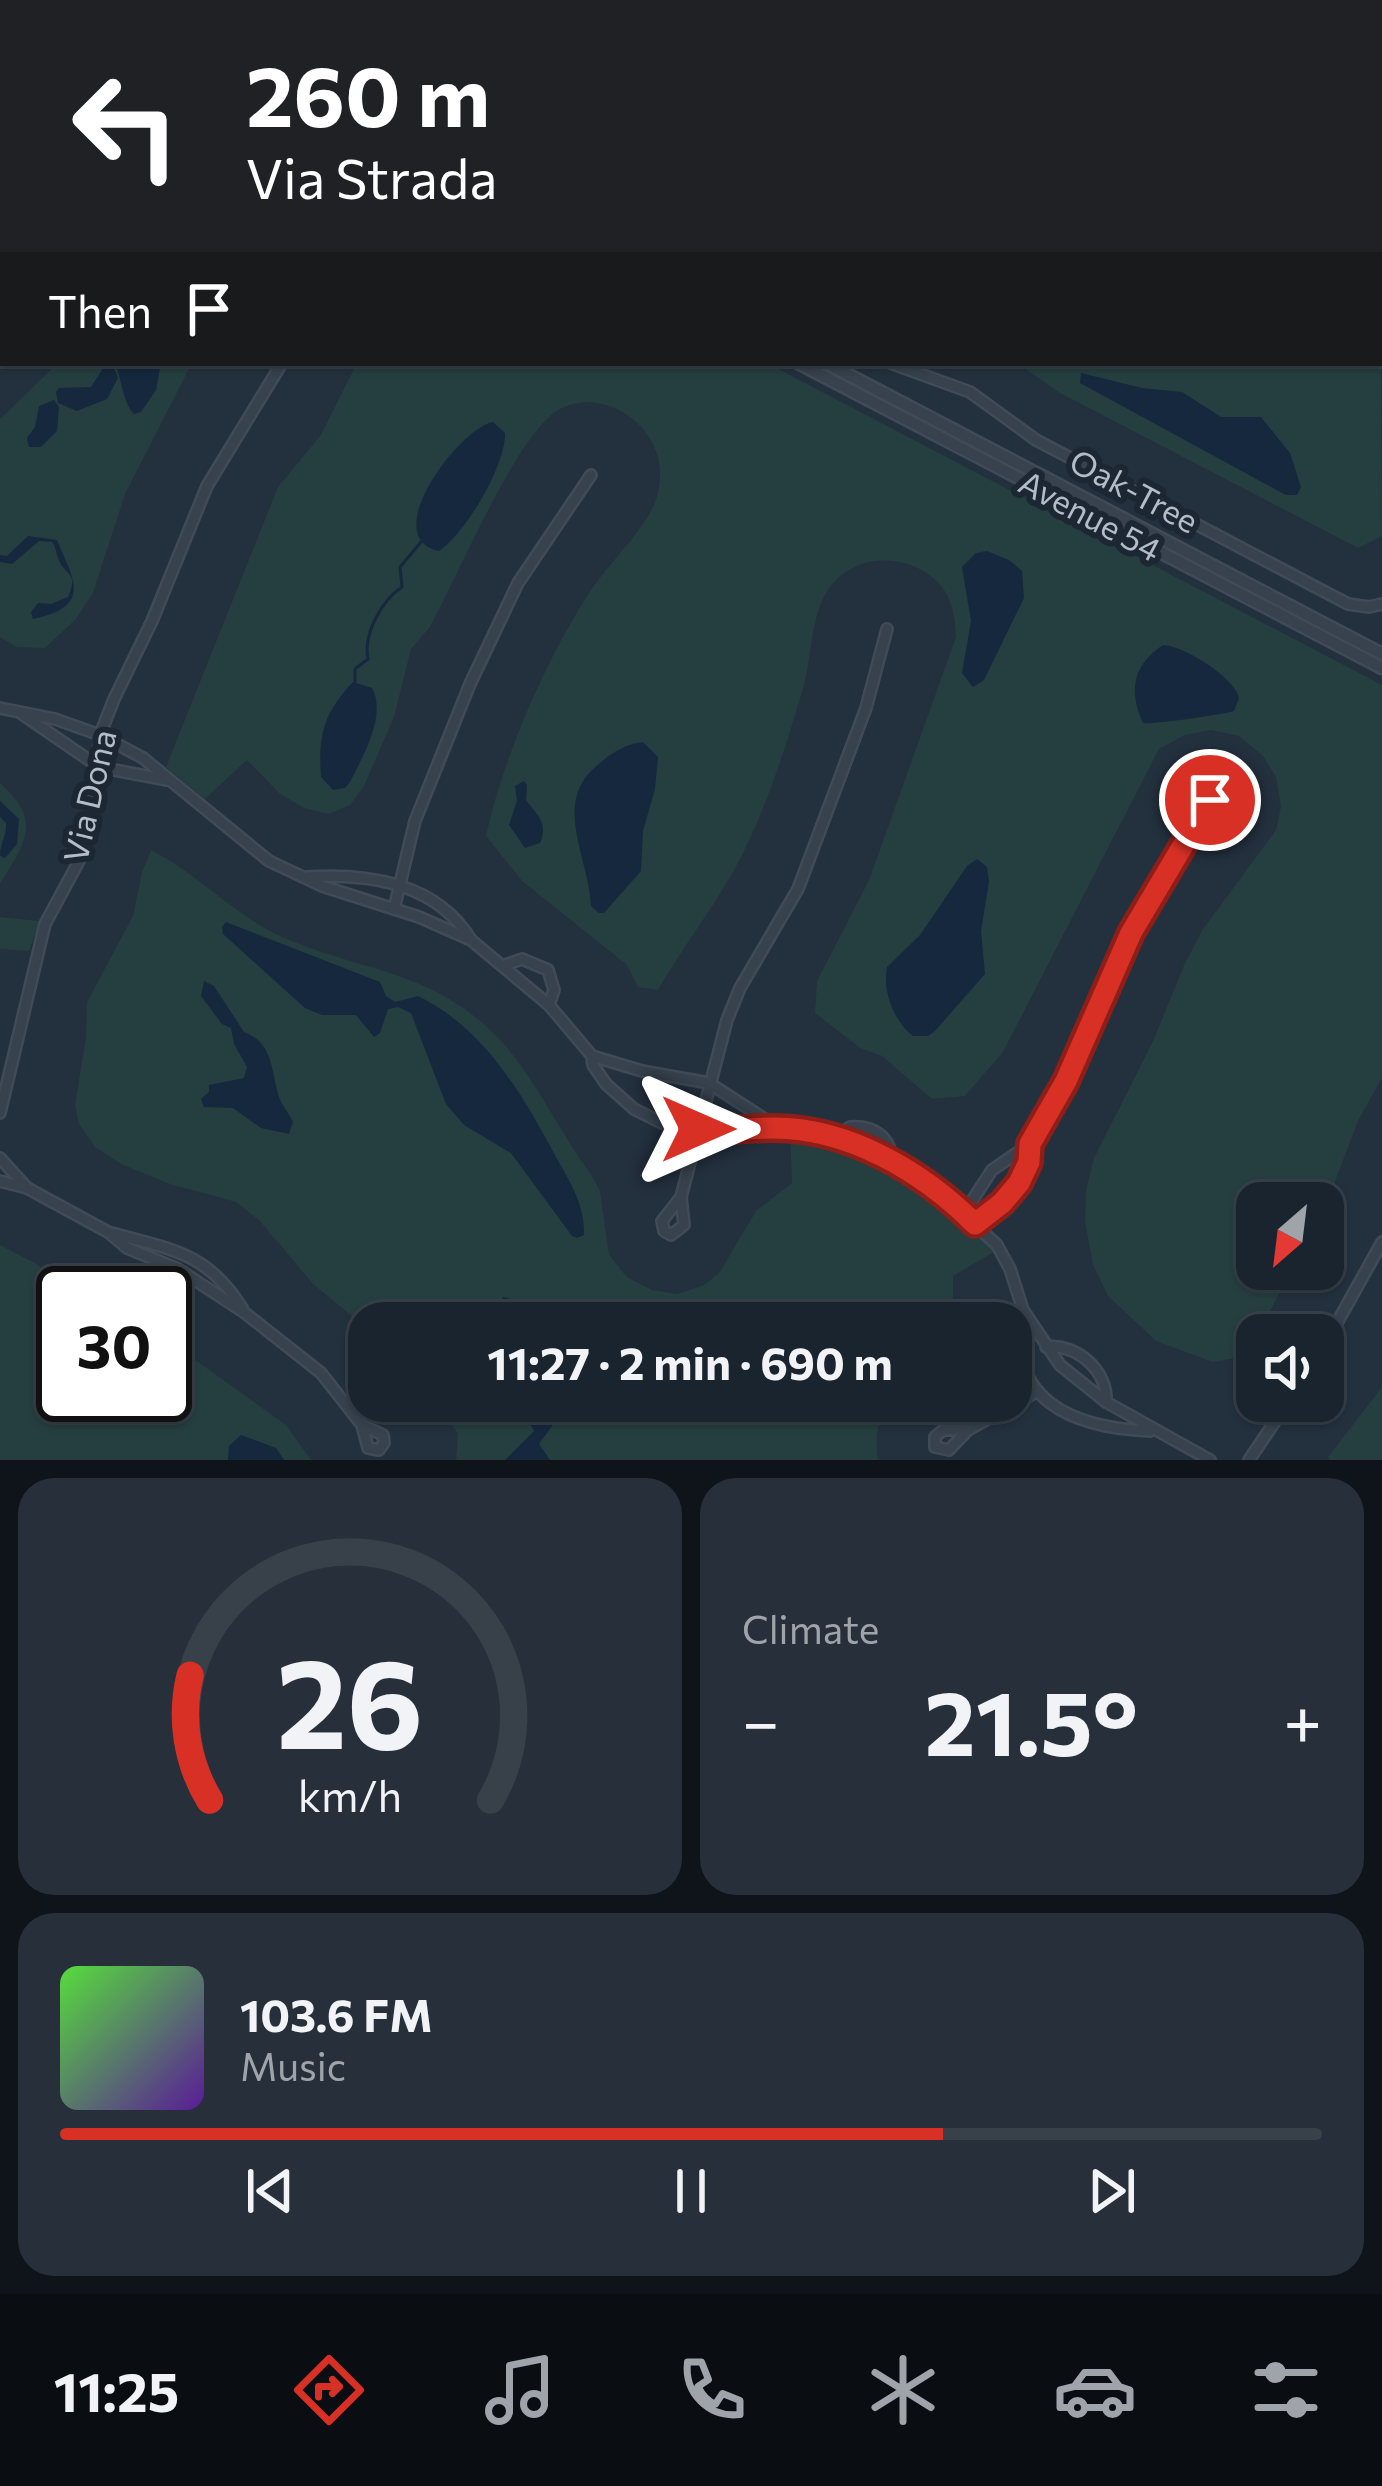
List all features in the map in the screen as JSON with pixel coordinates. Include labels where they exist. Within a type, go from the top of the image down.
[{"type":"street","name":"Via Dona","points":[[0,1113],[35,954],[51,909],[80,861],[100,735],[207,486],[280,366]]},
{"type":"street","name":"Avenue 54","points":[[804,366],[1382,668]]},
{"type":"street","name":"Avenue 54","points":[[832,366],[1382,654]]},
{"type":"street","name":"Oak-Tree","points":[[898,366],[970,392],[1036,440],[1348,604],[1369,608],[1382,604]]},
{"type":"street","points":[[394,909],[415,821],[470,684],[518,583],[590,475]]},
{"type":"street","points":[[681,1196],[727,1019],[805,871],[866,708],[887,629]]},
{"type":"street","points":[[0,708],[55,719],[100,735],[143,758],[269,862],[471,940],[549,1005],[592,1056],[709,1083],[777,1127]]},
{"type":"street","points":[[22,714],[98,767],[149,774],[176,784]]},
{"type":"street","points":[[964,1213],[992,1170],[1030,1144],[1066,1081],[1149,897],[1210,800]]},
{"type":"street","points":[[304,878],[345,875],[400,887],[442,903],[458,917],[471,940]]},
{"type":"street","points":[[505,965],[522,958],[548,970],[554,990],[549,1005]]},
{"type":"street","points":[[592,1056],[606,1084],[634,1109],[662,1123],[721,1132],[777,1127],[836,1138],[891,1161],[932,1185],[975,1224],[1004,1257],[1020,1302]]},
{"type":"street","points":[[836,1138],[850,1127],[874,1131],[888,1142],[891,1161]]},
{"type":"street","points":[[975,1224],[1019,1183],[1029,1162],[1030,1144]]},
{"type":"street","points":[[0,1159],[27,1188]]},
{"type":"street","points":[[0,1180],[27,1188],[128,1248],[178,1269],[245,1312],[321,1373],[362,1425]]},
{"type":"street","points":[[108,1232],[189,1255],[226,1283],[245,1312]]},
{"type":"street","points":[[1342,1314],[1382,1242]]},
{"type":"street","points":[[1032,1324],[1060,1365],[1106,1402],[1210,1460]]},
{"type":"street","points":[[1046,1346],[1071,1349],[1088,1360],[1100,1376],[1106,1402]]},
{"type":"street","points":[[1032,1378],[1038,1391],[1087,1425],[1155,1432]]},
{"type":"street","points":[[968,1430],[1038,1391]]},
{"type":"street","points":[[1250,1460],[1275,1422]]},
{"type":"green space","points":[[55,366],[190,366],[125,494],[93,593],[76,619],[45,648],[17,647],[0,637],[0,419]]},
{"type":"green space","points":[[356,366],[773,366],[1382,685],[1382,1078],[1358,1121],[1335,1182],[1236,1182],[1236,1290],[1281,1290],[1269,1314],[1236,1314],[1236,1358],[1213,1362],[1156,1341],[1108,1296],[1093,1265],[1085,1222],[1086,1190],[1094,1158],[1153,1041],[1185,963],[1203,929],[1276,830],[1281,806],[1276,777],[1263,756],[1239,736],[1211,730],[1185,735],[1159,749],[1003,1052],[965,1096],[932,1099],[882,1056],[860,1048],[815,1013],[817,981],[869,880],[956,637],[954,617],[941,586],[917,568],[874,561],[847,571],[827,592],[813,631],[790,733],[764,805],[723,889],[658,990],[638,987],[627,965],[522,881],[486,836],[514,743],[557,649],[589,593],[653,508],[659,465],[643,429],[620,410],[590,402],[560,409],[543,423],[507,475],[430,627],[411,649],[394,717],[364,786],[350,805],[329,814],[304,808],[280,794],[247,760],[205,799],[166,767],[278,487],[321,435]]},
{"type":"green space","points":[[1021,366],[1381,366],[1382,536],[1358,548],[1060,393]]},
{"type":"green space","points":[[0,783],[22,809],[26,832],[0,884]]},
{"type":"green space","points":[[151,850],[280,936],[413,981],[487,1027],[531,1080],[592,1176],[600,1191],[609,1255],[627,1277],[652,1290],[678,1294],[704,1285],[719,1273],[756,1211],[792,1183],[790,1136],[849,1149],[902,1174],[951,1209],[994,1252],[953,1276],[953,1302],[348,1302],[348,1313],[313,1284],[259,1220],[236,1202],[123,1165],[95,1147],[79,1124],[75,1105],[87,1002],[133,916]]},
{"type":"green space","points":[[0,917],[40,921],[29,951],[0,949]]},
{"type":"green space","points":[[0,1245],[39,1266],[36,1422],[192,1422],[192,1357],[286,1425],[311,1460],[0,1460]]},
{"type":"green space","points":[[1382,1387],[1382,1460],[1330,1460],[1328,1457]]},
{"type":"green space","points":[[450,1422],[880,1422],[878,1460],[456,1460],[458,1434]]},
{"type":"water","points":[[104,366],[113,366],[118,378],[107,399],[77,411],[58,403],[59,388],[91,387]]},
{"type":"water","points":[[116,366],[160,366],[156,390],[141,412],[134,414]]},
{"type":"water","points":[[1081,373],[1182,392],[1221,417],[1261,417],[1290,453],[1301,487],[1297,495],[1286,495],[1080,383]]},
{"type":"water","points":[[54,400],[59,407],[57,431],[41,447],[29,447],[27,438],[35,427],[39,406]]},
{"type":"water","points":[[493,422],[505,433],[499,463],[472,515],[439,551],[422,542],[416,526],[420,506],[444,462],[478,429]]},
{"type":"water","points":[[28,536],[57,540],[69,567],[74,589],[65,607],[33,619],[31,612],[38,603],[68,597],[72,582],[52,542],[39,541],[12,564],[0,562],[0,555],[7,556]]},
{"type":"water","points":[[987,551],[1022,571],[1024,598],[984,680],[973,687],[962,673],[971,621],[962,567],[976,553]]},
{"type":"water","points":[[1163,645],[1195,657],[1228,681],[1239,698],[1234,711],[1143,723],[1136,679],[1145,661]]},
{"type":"water","points":[[353,682],[372,688],[375,723],[350,782],[333,790],[321,777],[322,736],[329,714]]},
{"type":"water","points":[[643,742],[658,757],[643,831],[641,871],[599,913],[591,906],[576,830],[577,794],[585,778],[605,759]]},
{"type":"water","points":[[524,781],[526,800],[543,830],[540,843],[525,848],[509,825],[517,801],[515,786]]},
{"type":"water","points":[[0,801],[19,819],[17,844],[5,858],[0,856],[6,823],[0,817]]},
{"type":"water","points":[[977,859],[987,867],[989,882],[981,931],[985,974],[935,1031],[913,1036],[891,1005],[887,967],[920,935],[967,866]]},
{"type":"water","points":[[226,922],[380,982],[395,1002],[418,996],[463,1026],[499,1065],[530,1110],[576,1194],[584,1235],[572,1236],[511,1153],[464,1125],[446,1104],[411,1013],[398,1007],[388,1009],[374,1037],[356,1015],[322,1015],[305,1008],[223,934]]},
{"type":"water","points":[[204,981],[214,986],[244,1032],[266,1051],[279,1097],[293,1122],[289,1134],[261,1128],[233,1108],[204,1107],[201,1099],[209,1085],[244,1078],[247,1067],[231,1028],[222,1024],[201,996]]},
{"type":"water","points":[[530,1422],[555,1422],[539,1444],[550,1460],[505,1460],[534,1431]]},
{"type":"water","points":[[241,1435],[276,1448],[284,1460],[228,1460],[229,1446]]},
{"type":"waterway","points":[[355,682],[355,669],[368,659],[368,639],[376,618],[402,587],[400,567],[421,542]]},
{"type":"route","points":[[698,1129],[777,1127],[851,1142],[932,1185],[975,1224],[1019,1183],[1029,1162],[1030,1144],[1066,1081],[1131,933],[1210,800]]}]
